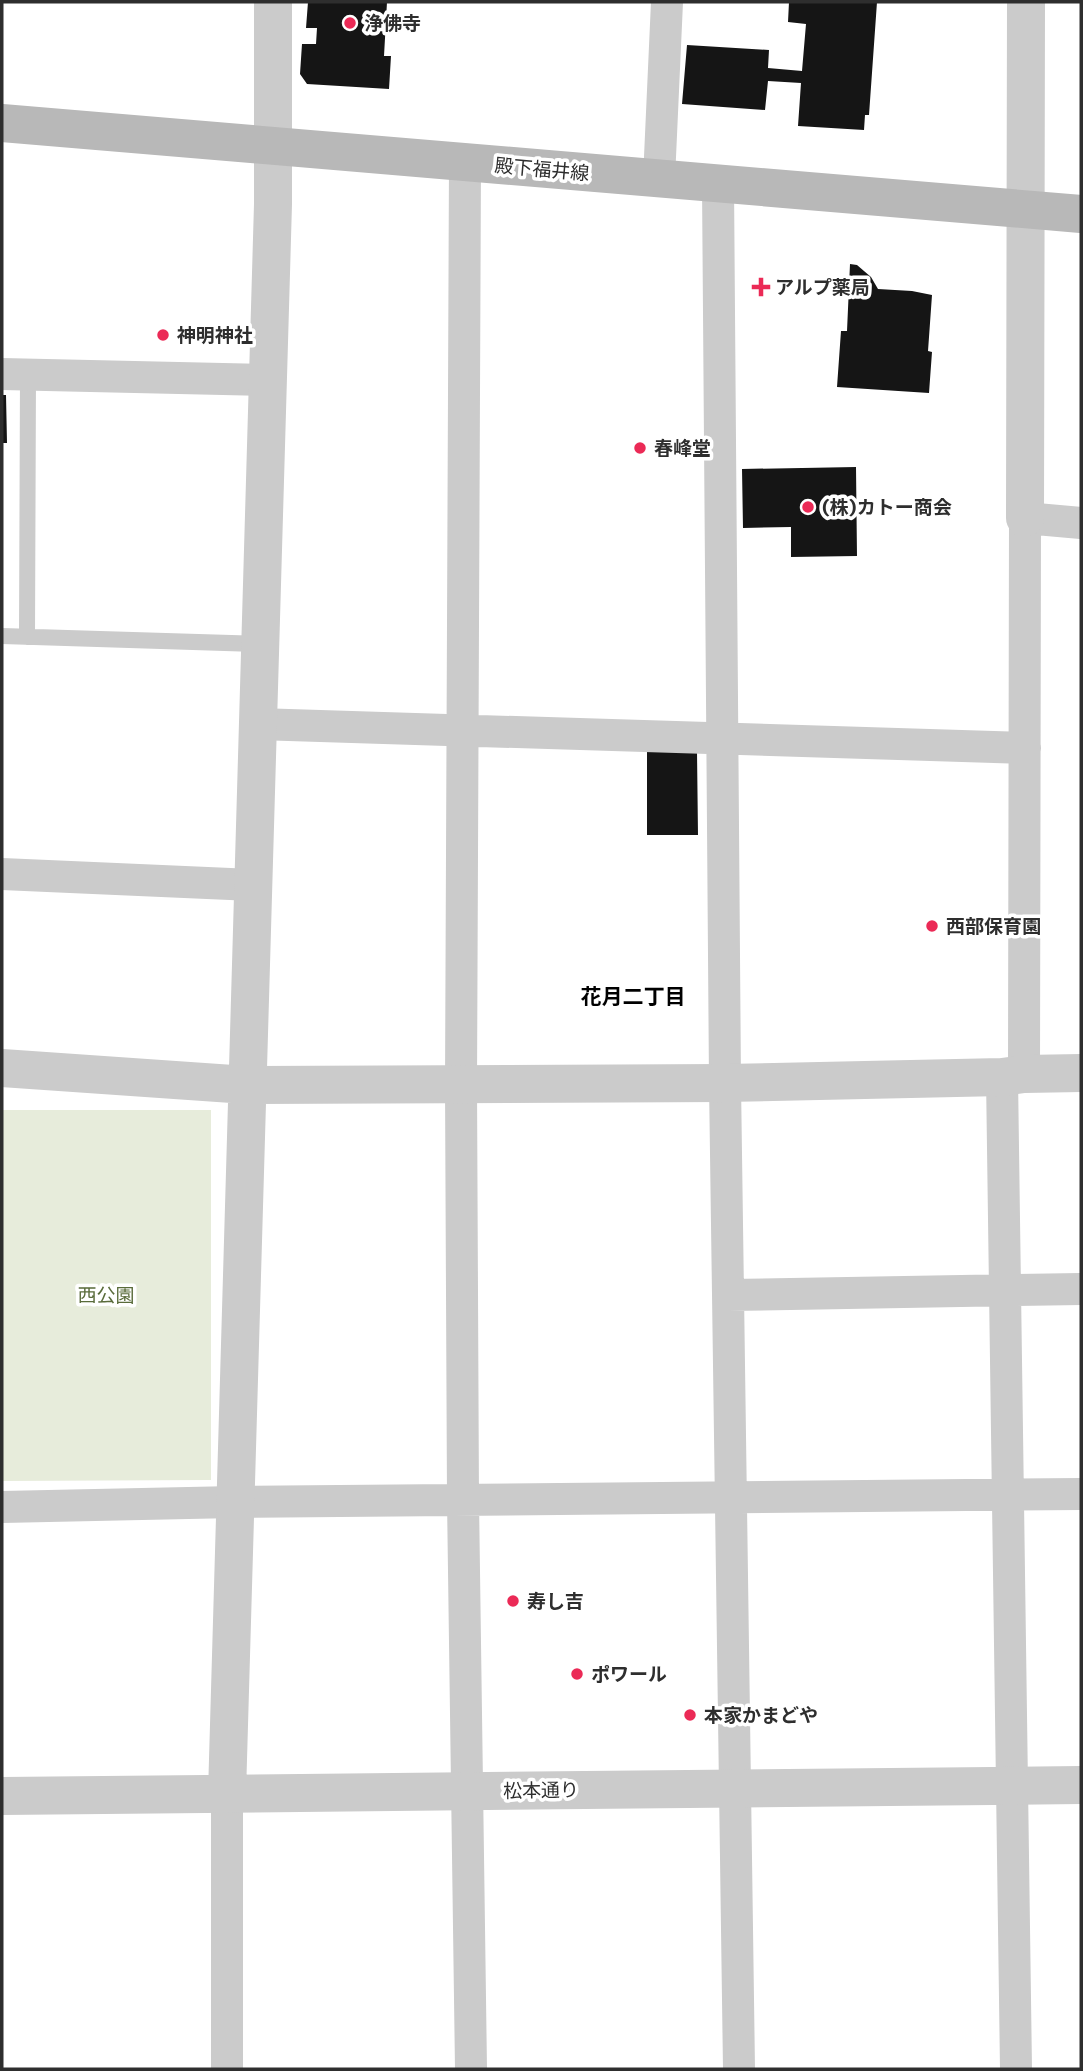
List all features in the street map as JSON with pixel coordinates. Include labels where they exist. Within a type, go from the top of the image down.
[{"type":"main road","name":"殿下福井線","points":[[2,123],[1081,214]]},
{"type":"street","points":[[227,2069],[227,1794],[274,146],[273,2]]},
{"type":"street","points":[[659,178],[667,2]]},
{"type":"street","points":[[1016,2069],[1004,1290],[1025,748],[1026,2]]},
{"type":"street","points":[[465,162],[461,1084],[463,1500],[471,2069]]},
{"type":"street","points":[[718,184],[725,1083],[739,2069]]},
{"type":"street","points":[[15,374],[267,380]]},
{"type":"street","points":[[1025,518],[1081,523]]},
{"type":"street","points":[[257,724],[1025,748]]},
{"type":"street","points":[[2,874],[253,884]]},
{"type":"street","points":[[2,1068],[247,1085],[725,1083],[1081,1073]]},
{"type":"street","points":[[729,1295],[1081,1289]]},
{"type":"street","points":[[2,1507],[235,1502],[1081,1494]]},
{"type":"street","name":"松本通り","points":[[2,1796],[1081,1785]]},
{"type":"lane","points":[[15,374],[27,637]]},
{"type":"lane","points":[[2,636],[260,644]]},
{"type":"green space","name":"西公園","points":[[2,1110],[211,1110],[211,1480],[2,1481]]},
{"type":"building","points":[[308,2],[387,2],[384,56],[391,56],[389,89],[307,84],[300,74],[302,44],[316,44],[317,28],[306,28]]},
{"type":"building","points":[[789,2],[877,2],[869,115],[865,115],[864,130],[798,126],[801,83],[768,81],[765,110],[682,104],[687,45],[769,50],[768,68],[802,71],[806,24],[788,22]]},
{"type":"building","points":[[850,264],[857,265],[871,277],[878,289],[932,295],[928,351],[932,352],[929,393],[837,387],[841,331],[847,331]]},
{"type":"building","points":[[2,395],[6,395],[7,443],[2,443]]},
{"type":"building","points":[[856,467],[857,556],[791,557],[791,527],[743,528],[742,469]]},
{"type":"building","points":[[697,751],[698,835],[647,835],[647,752]]},
{"type":"place","name":"浄佛寺","points":[[350,23]]},
{"type":"place","name":"アルプ薬局","points":[[761,287]]},
{"type":"place","name":"神明神社","points":[[163,335]]},
{"type":"place","name":"春峰堂","points":[[640,448]]},
{"type":"place","name":"(株)カトー商会","points":[[808,507]]},
{"type":"place","name":"西部保育園","points":[[932,926]]},
{"type":"place","name":"寿し吉","points":[[513,1601]]},
{"type":"place","name":"ポワール","points":[[577,1674]]},
{"type":"place","name":"本家かまどや","points":[[690,1715]]},
{"type":"district","name":"花月二丁目","points":[[633,997]]}]
